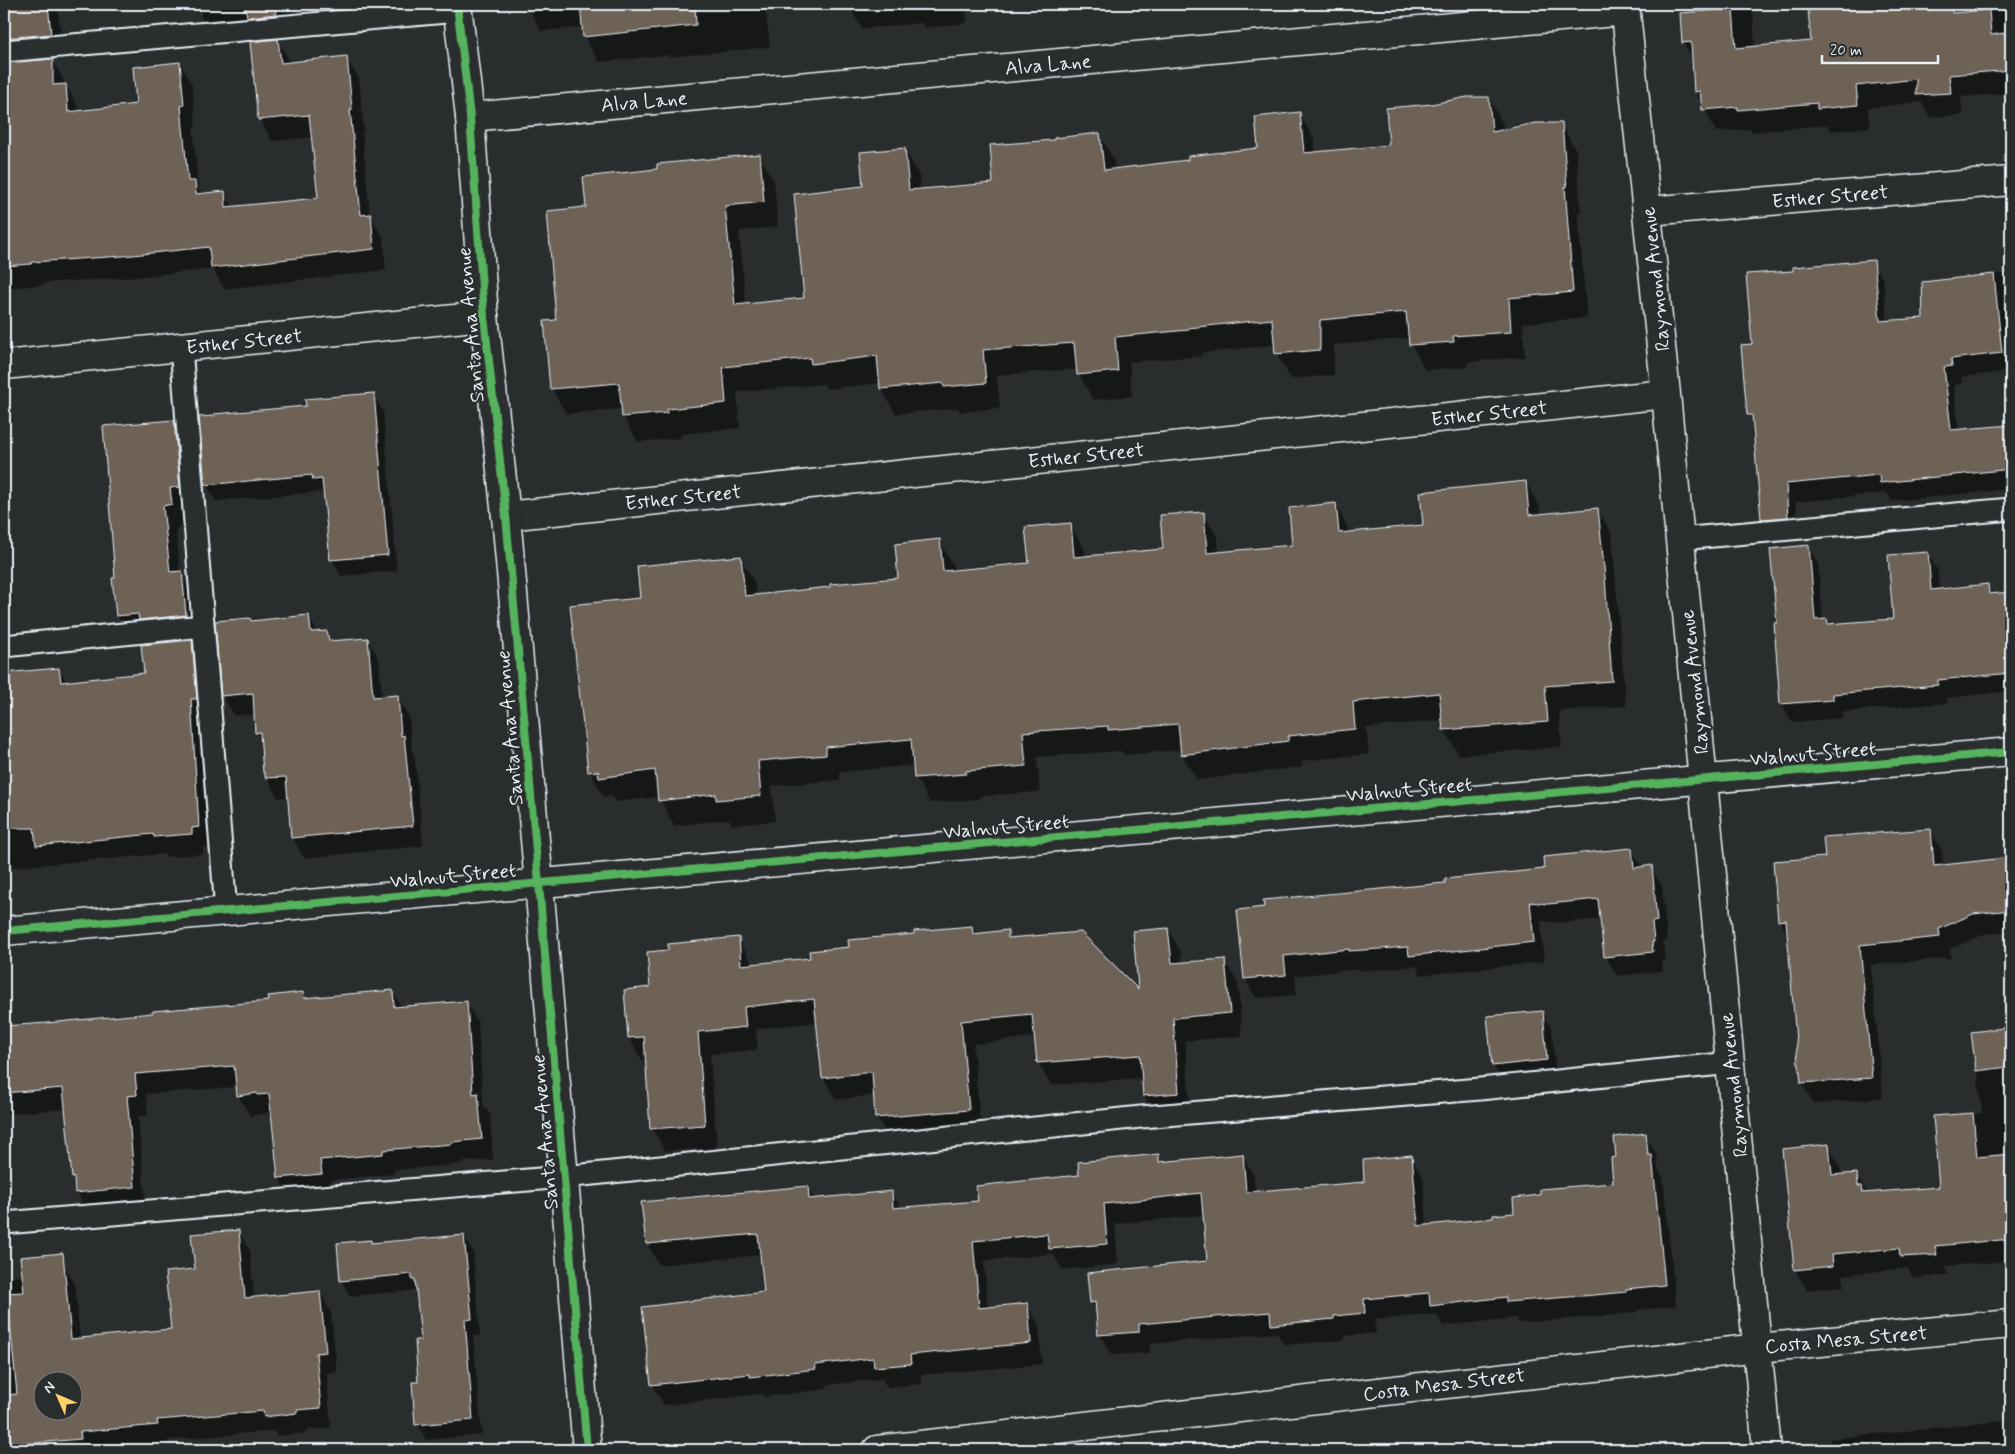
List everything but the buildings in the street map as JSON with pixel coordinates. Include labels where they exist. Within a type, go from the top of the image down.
[{"type":"street","name":"Santa Ana Avenue","points":[[457,7],[470,117],[484,316],[506,516],[587,1450]]},
{"type":"street","name":"Alva Lane","points":[[470,117],[1626,7]]},
{"type":"street","name":"Raymond Avenue","points":[[1626,7],[1666,394],[1767,1450]]},
{"type":"street","name":"Esther Street","points":[[1648,212],[2011,181]]},
{"type":"street","name":"Esther Street","points":[[4,365],[484,316]]},
{"type":"street","name":"Esther Street","points":[[506,516],[1666,394]]},
{"type":"street","name":"Walnut Street","points":[[4,931],[2011,752]]},
{"type":"street","name":"Costa Mesa Street","points":[[877,1450],[1758,1348],[2011,1324]]},
{"type":"lane","points":[[4,51],[457,7]]},
{"type":"lane","points":[[181,347],[226,911]]},
{"type":"lane","points":[[1680,539],[2011,509]]},
{"type":"lane","points":[[4,646],[203,626]]},
{"type":"lane","points":[[4,1224],[564,1177],[1141,1117],[1480,1089],[1731,1063]]},
{"type":"cycle path","points":[[457,4],[470,117],[484,316],[506,516],[587,1450]]},
{"type":"cycle path","points":[[4,931],[2011,752]]}]
